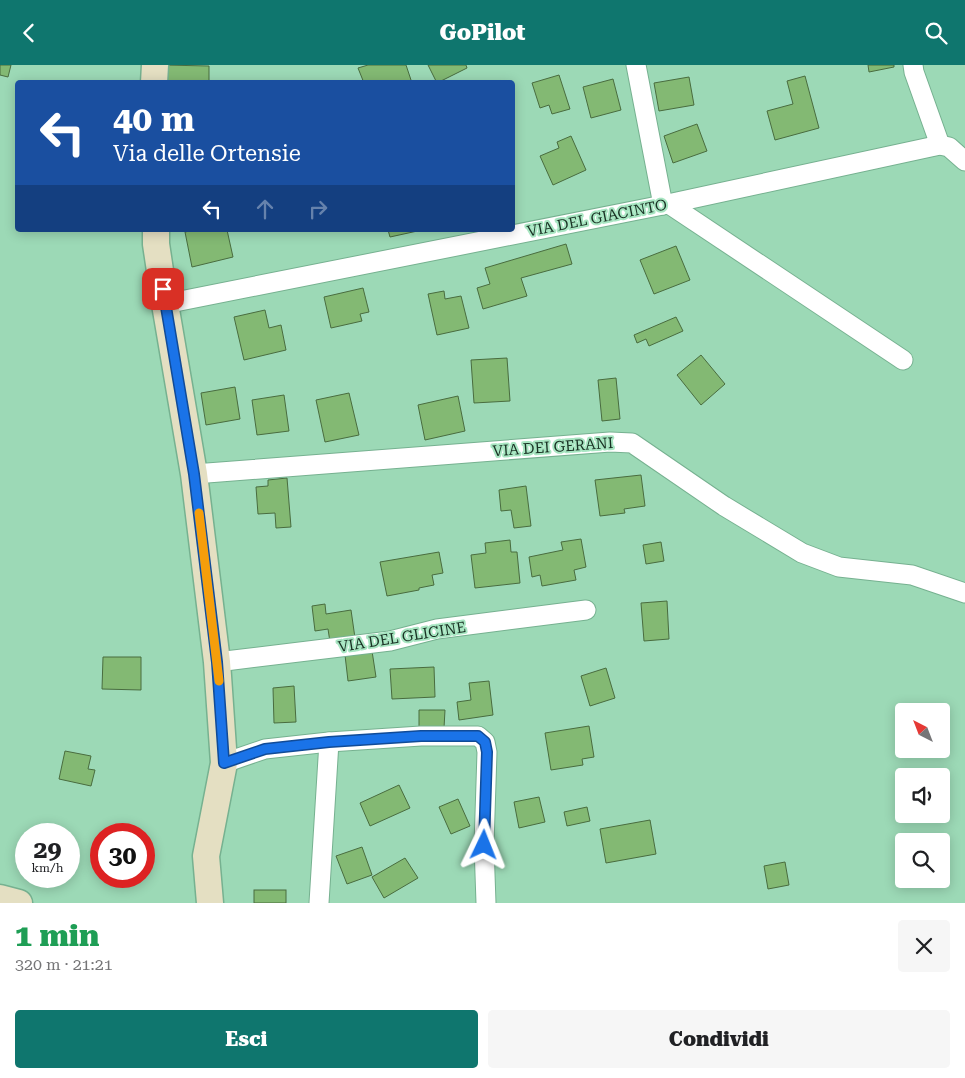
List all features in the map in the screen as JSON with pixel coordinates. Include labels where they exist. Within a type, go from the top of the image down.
[{"type":"street","points":[[154,65],[154,80]]},
{"type":"street","points":[[636,65],[666,205],[903,360]]},
{"type":"street","points":[[913,65],[914,73],[940,145],[949,147],[965,161]]},
{"type":"street","name":"VIA DEL GIACINTO","points":[[165,304],[666,205],[940,145]]},
{"type":"street","points":[[156,232],[165,304],[194,474],[217,662],[224,763],[206,856],[210,903]]},
{"type":"street","name":"VIA DEI GERANI","points":[[194,474],[610,442],[632,443],[724,506],[802,553],[839,567],[912,575],[965,593]]},
{"type":"street","name":"VIA DEL GLICINE","points":[[217,662],[390,641],[437,629],[586,610]]},
{"type":"street","points":[[224,763],[265,749],[329,742],[421,736],[478,736],[485,742],[487,752],[484,845],[486,903]]},
{"type":"street","points":[[319,903],[329,742]]},
{"type":"street","points":[[0,898],[20,903]]},
{"type":"building","points":[[0,65],[11,65],[8,77],[0,75]]},
{"type":"building","points":[[163,65],[209,66],[209,80],[162,80]]},
{"type":"building","points":[[368,65],[406,65],[411,80],[363,80],[358,68]]},
{"type":"building","points":[[428,65],[466,65],[467,68],[443,80],[436,80]]},
{"type":"building","points":[[868,65],[894,65],[894,67],[869,72]]},
{"type":"building","points":[[559,75],[570,109],[552,114],[549,105],[540,108],[532,83]]},
{"type":"building","points":[[805,76],[819,128],[775,140],[767,111],[793,104],[787,81]]},
{"type":"building","points":[[689,77],[694,105],[659,111],[654,83]]},
{"type":"building","points":[[613,79],[621,110],[591,118],[583,87]]},
{"type":"building","points":[[697,124],[707,151],[673,163],[664,136]]},
{"type":"building","points":[[571,136],[586,170],[553,185],[540,156],[559,148],[557,142]]},
{"type":"building","points":[[185,232],[227,232],[233,257],[192,267]]},
{"type":"building","points":[[389,232],[413,232],[390,237]]},
{"type":"building","points":[[566,244],[572,264],[521,278],[527,296],[483,309],[477,288],[490,284],[485,268]]},
{"type":"building","points":[[676,246],[690,280],[654,294],[640,260]]},
{"type":"building","points":[[363,288],[369,312],[360,314],[362,321],[331,328],[324,297]]},
{"type":"building","points":[[444,291],[445,299],[461,296],[469,328],[437,335],[428,294]]},
{"type":"building","points":[[265,310],[269,328],[281,325],[286,350],[244,360],[234,317]]},
{"type":"building","points":[[676,317],[683,331],[649,346],[646,339],[637,343],[634,335]]},
{"type":"building","points":[[701,355],[725,384],[701,405],[677,375]]},
{"type":"building","points":[[507,358],[510,401],[474,403],[471,360]]},
{"type":"building","points":[[616,378],[620,419],[602,421],[598,380]]},
{"type":"building","points":[[235,387],[240,419],[206,425],[201,393]]},
{"type":"building","points":[[349,393],[359,435],[325,442],[316,400]]},
{"type":"building","points":[[284,395],[289,431],[257,435],[252,400]]},
{"type":"building","points":[[458,396],[465,431],[425,440],[418,405]]},
{"type":"building","points":[[641,475],[645,506],[624,509],[625,513],[600,516],[595,480]]},
{"type":"building","points":[[287,478],[291,527],[276,528],[275,513],[258,514],[256,487],[268,486],[268,480]]},
{"type":"building","points":[[526,486],[531,526],[514,528],[511,510],[501,511],[499,490]]},
{"type":"building","points":[[581,539],[586,567],[574,570],[576,580],[542,586],[540,575],[532,577],[529,557],[563,550],[561,542]]},
{"type":"building","points":[[510,540],[511,552],[517,552],[520,583],[475,588],[471,555],[486,553],[485,543]]},
{"type":"building","points":[[661,542],[664,561],[646,564],[643,545]]},
{"type":"building","points":[[439,552],[443,573],[432,575],[434,585],[387,596],[380,562]]},
{"type":"building","points":[[667,601],[669,639],[644,641],[641,603]]},
{"type":"building","points":[[325,604],[326,614],[351,610],[355,638],[330,642],[328,629],[315,631],[312,606]]},
{"type":"building","points":[[372,651],[376,677],[348,681],[345,655]]},
{"type":"building","points":[[103,657],[141,657],[141,690],[102,689]]},
{"type":"building","points":[[434,667],[435,697],[392,699],[390,669]]},
{"type":"building","points":[[606,668],[615,698],[590,706],[581,676]]},
{"type":"building","points":[[489,681],[493,715],[459,720],[457,702],[471,700],[469,683]]},
{"type":"building","points":[[294,686],[296,722],[274,723],[273,688]]},
{"type":"building","points":[[419,710],[445,710],[444,728],[419,728]]},
{"type":"building","points":[[589,726],[594,757],[582,759],[583,765],[551,770],[545,733]]},
{"type":"building","points":[[65,751],[91,756],[88,769],[95,770],[91,786],[59,779]]},
{"type":"building","points":[[399,785],[410,808],[370,826],[360,803]]},
{"type":"building","points":[[539,797],[545,822],[519,828],[514,802]]},
{"type":"building","points":[[458,799],[470,826],[451,834],[439,807]]},
{"type":"building","points":[[587,807],[590,821],[567,826],[564,812]]},
{"type":"building","points":[[650,820],[656,854],[606,863],[600,829]]},
{"type":"building","points":[[362,847],[372,875],[347,884],[336,856]]},
{"type":"building","points":[[405,858],[418,878],[384,898],[372,877]]},
{"type":"building","points":[[785,862],[789,885],[768,889],[764,866]]},
{"type":"building","points":[[254,890],[286,890],[286,903],[254,903]]},
{"type":"slow traffic","points":[[199,513],[219,681]]},
{"type":"route","points":[[163,289],[194,474],[217,662],[224,763],[265,749],[329,742],[421,736],[478,736],[485,742],[487,752],[484,845]]}]
